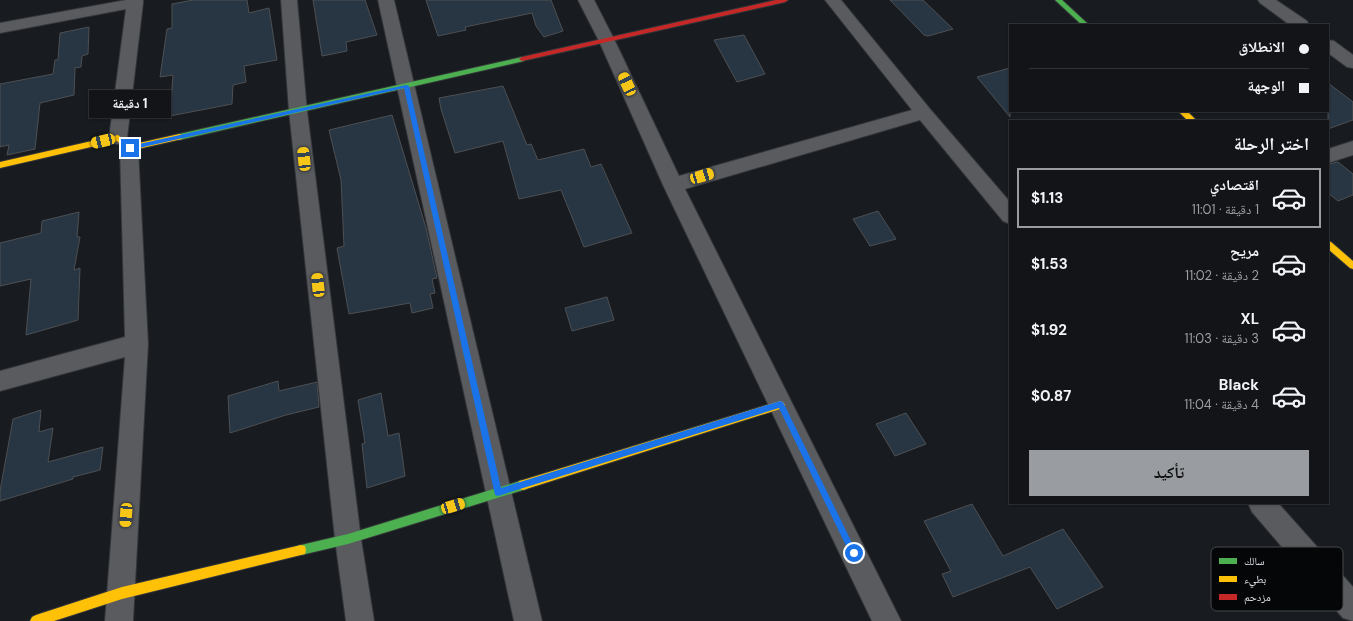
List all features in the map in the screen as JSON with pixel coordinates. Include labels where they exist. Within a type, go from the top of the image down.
[{"type":"street","points":[[289,0],[298,111],[348,539],[360,621]]},
{"type":"street","points":[[386,0],[528,621]]},
{"type":"street","points":[[586,0],[607,41],[673,185],[887,621]]},
{"type":"street","points":[[0,164],[298,111],[785,0]]},
{"type":"street","points":[[833,0],[924,113],[1006,207]]},
{"type":"street","points":[[1058,0],[1085,24]]},
{"type":"street","points":[[1266,0],[1299,24]]},
{"type":"street","points":[[0,28],[135,1],[124,143],[137,344],[119,621]]},
{"type":"street","points":[[1329,46],[1353,63]]},
{"type":"street","points":[[1183,112],[1192,120]]},
{"type":"street","points":[[673,185],[924,113]]},
{"type":"street","points":[[1329,156],[1353,148]]},
{"type":"street","points":[[1329,245],[1353,266]]},
{"type":"street","points":[[0,381],[137,344]]},
{"type":"street","points":[[36,621],[122,593],[348,539],[780,404]]},
{"type":"street","points":[[1262,504],[1300,547]]},
{"type":"street","points":[[1343,597],[1353,608]]},
{"type":"building","points":[[193,0],[247,0],[249,13],[269,8],[277,60],[244,66],[246,82],[233,85],[232,104],[170,116],[173,75],[160,77],[167,29],[172,28],[172,4]]},
{"type":"building","points":[[313,0],[365,0],[377,35],[346,42],[347,51],[322,56]]},
{"type":"building","points":[[426,0],[551,0],[563,31],[544,37],[536,26],[532,13],[465,27],[466,30],[438,36]]},
{"type":"building","points":[[890,0],[923,0],[953,29],[928,36],[924,35]]},
{"type":"building","points":[[89,27],[88,54],[82,56],[81,67],[75,68],[74,95],[40,103],[35,149],[7,155],[9,145],[0,147],[0,84],[53,74],[55,60],[58,60],[60,33]]},
{"type":"building","points":[[744,35],[765,74],[737,82],[714,40]]},
{"type":"building","points":[[1009,68],[1010,117],[977,77]]},
{"type":"building","points":[[1329,84],[1353,102],[1353,120],[1329,129]]},
{"type":"building","points":[[503,86],[527,145],[531,144],[538,160],[584,149],[591,167],[601,164],[632,233],[584,247],[561,190],[519,199],[503,141],[455,153],[439,98]]},
{"type":"building","points":[[392,115],[426,228],[437,278],[432,279],[435,293],[430,294],[433,308],[412,313],[410,303],[349,314],[337,248],[344,246],[341,180],[329,130]]},
{"type":"building","points":[[1338,162],[1353,174],[1353,195],[1338,201],[1329,194],[1329,164]]},
{"type":"building","points":[[878,211],[896,239],[870,246],[853,219]]},
{"type":"building","points":[[79,212],[77,237],[80,237],[74,270],[80,268],[78,320],[26,335],[31,279],[0,286],[0,243],[41,233],[42,221]]},
{"type":"building","points":[[607,297],[614,320],[572,331],[565,308]]},
{"type":"building","points":[[278,381],[279,391],[317,382],[319,407],[286,415],[230,433],[228,396]]},
{"type":"building","points":[[381,393],[388,436],[399,433],[405,476],[367,488],[362,444],[365,443],[358,400]]},
{"type":"building","points":[[41,410],[39,432],[53,428],[48,462],[103,447],[100,470],[73,477],[73,479],[0,501],[0,491],[13,419]]},
{"type":"building","points":[[906,413],[926,444],[895,456],[876,424]]},
{"type":"building","points":[[972,504],[1003,556],[1063,529],[1103,587],[1057,609],[1030,567],[953,597],[942,574],[951,571],[924,521]]},
{"type":"traffic: fast","points":[[1058,0],[1085,24]]},
{"type":"traffic: fast","points":[[179,137],[522,59]]},
{"type":"traffic: fast","points":[[301,550],[348,539],[523,485]]},
{"type":"traffic: slow","points":[[1183,112],[1192,120]]},
{"type":"traffic: slow","points":[[0,165],[118,138],[129,148],[179,137]]},
{"type":"traffic: slow","points":[[1329,245],[1353,266]]},
{"type":"traffic: slow","points":[[523,485],[780,405]]},
{"type":"traffic: slow","points":[[36,621],[122,593],[301,550]]},
{"type":"traffic: jam","points":[[522,59],[785,0]]},
{"type":"route","points":[[130,148],[406,86],[498,492],[780,404],[854,553]]}]
